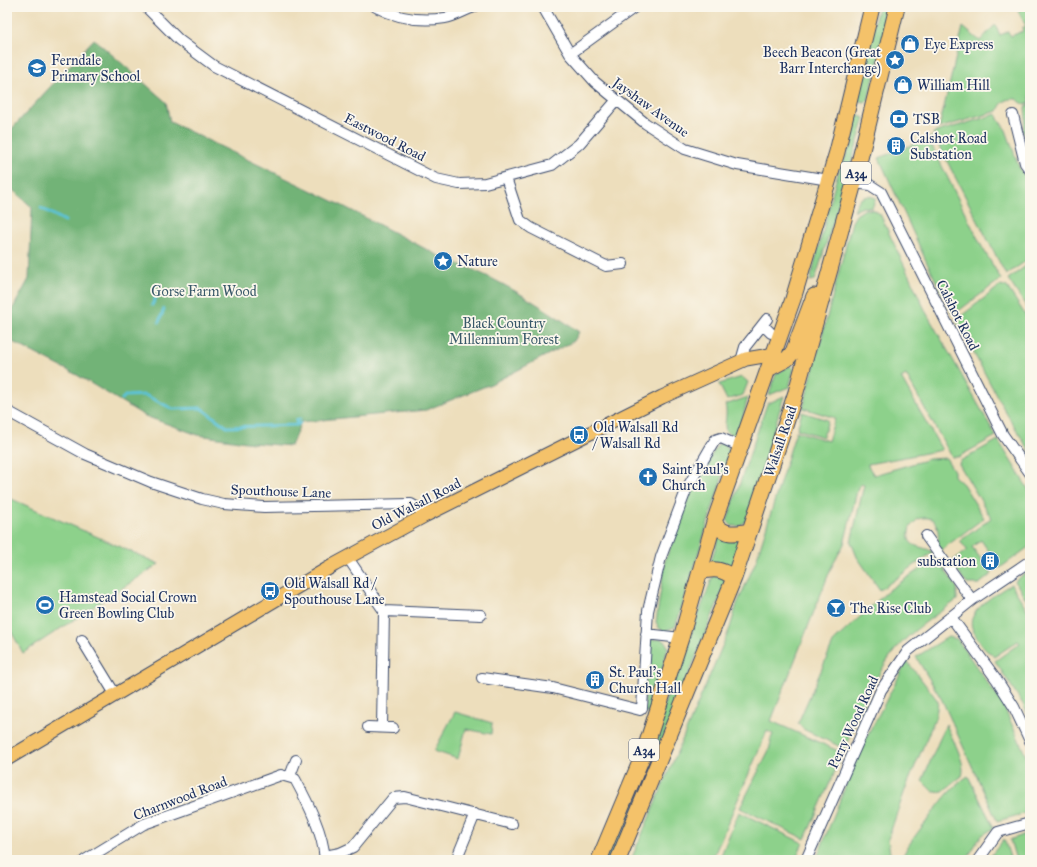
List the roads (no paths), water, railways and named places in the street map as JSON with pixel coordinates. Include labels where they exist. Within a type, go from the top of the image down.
[{"type":"highway","name":"A34","points":[[599,860],[643,755],[681,638],[714,522],[772,361],[837,152],[872,7]]},
{"type":"highway","name":"Walsall Road","points":[[618,860],[734,578],[796,392],[838,235],[854,183],[897,7]]},
{"type":"highway","points":[[848,104],[873,110]]},
{"type":"highway","points":[[772,361],[787,359],[793,352],[838,235]]},
{"type":"highway","points":[[714,522],[723,532],[730,534],[749,531]]},
{"type":"highway","points":[[700,572],[714,568],[722,569],[734,578]]},
{"type":"main road","points":[[741,361],[772,361]]},
{"type":"main road","name":"Old Walsall Road","points":[[7,759],[348,558],[426,516],[662,397],[741,361]]},
{"type":"street","name":"Eastwood Road","points":[[146,7],[179,40],[214,66],[436,179],[459,184],[485,183],[552,165],[579,144],[616,101]]},
{"type":"street","points":[[376,7],[401,18],[417,19],[446,18],[474,7]]},
{"type":"street","name":"Jayshaw Avenue","points":[[543,7],[570,54],[594,82],[644,123],[685,148],[737,165],[829,180]]},
{"type":"street","points":[[570,54],[635,7]]},
{"type":"street","points":[[1013,115],[1024,163],[1030,170]]},
{"type":"street","points":[[506,178],[520,220],[531,228],[606,266],[623,264]]},
{"type":"street","name":"Calshot Road","points":[[854,183],[870,185],[881,192],[1003,435],[1030,473]]},
{"type":"street","points":[[741,361],[745,347],[765,322],[771,333]]},
{"type":"street","name":"Spouthouse Lane","points":[[7,411],[85,454],[151,482],[224,504],[264,507],[335,507],[411,504],[418,508],[426,516]]},
{"type":"street","points":[[482,678],[553,688],[640,710],[642,708],[648,611],[661,557],[687,488],[715,440],[721,438],[741,447]]},
{"type":"street","points":[[926,536],[972,600]]},
{"type":"street","points":[[348,558],[384,611],[382,727]]},
{"type":"street","name":"Perry Wood Road","points":[[806,860],[881,690],[912,647],[972,600],[1030,560]]},
{"type":"street","points":[[384,611],[481,615]]},
{"type":"street","points":[[951,617],[997,680],[1014,707],[1030,740]]},
{"type":"street","points":[[646,634],[681,638]]},
{"type":"street","points":[[82,640],[115,694]]},
{"type":"street","points":[[368,727],[393,728]]},
{"type":"street","points":[[296,760],[290,776],[295,779],[304,796],[317,827],[325,858],[353,847],[393,798],[405,797],[512,824]]},
{"type":"street","name":"Charnwood Road","points":[[85,860],[144,824],[156,819],[282,774],[290,776]]},
{"type":"street","points":[[456,860],[474,814]]},
{"type":"street","points":[[978,860],[998,832],[1030,823]]},
{"type":"waterway","points":[[41,208],[65,221]]},
{"type":"waterway","points":[[152,305],[156,297]]},
{"type":"waterway","points":[[159,322],[164,309]]},
{"type":"waterway","points":[[122,399],[125,396],[145,395],[173,409],[201,408],[227,427],[297,425],[300,423]]},
{"type":"waterway","points":[[297,425],[296,420],[300,419]]},
{"type":"place","name":"Eye Express","points":[[910,44]]},
{"type":"place","name":"Beech Beacon (Great Barr Interchange)","points":[[895,60]]},
{"type":"place","name":"Ferndale Primary School","points":[[37,68]]},
{"type":"place","name":"William Hill","points":[[903,85]]},
{"type":"place","name":"TSB","points":[[899,119]]},
{"type":"place","name":"Calshot Road Substation","points":[[896,146]]},
{"type":"place","name":"Nature","points":[[443,261]]},
{"type":"place","name":"Old Walsall Rd / Walsall Rd","points":[[579,435]]},
{"type":"place","name":"Saint Paul's Church","points":[[648,477]]},
{"type":"place","name":"substation","points":[[990,561]]},
{"type":"place","name":"Old Walsall Rd / Spouthouse Lane","points":[[270,591]]},
{"type":"place","name":"Hamstead Social Crown Green Bowling Club","points":[[45,605]]},
{"type":"place","name":"The Rise Club","points":[[836,608]]},
{"type":"place","name":"St. Paul's Church Hall","points":[[595,680]]},
{"type":"park label","name":"Gorse Farm Wood","points":[[204,291]]},
{"type":"park label","name":"Black Country Millennium Forest","points":[[504,332]]}]
